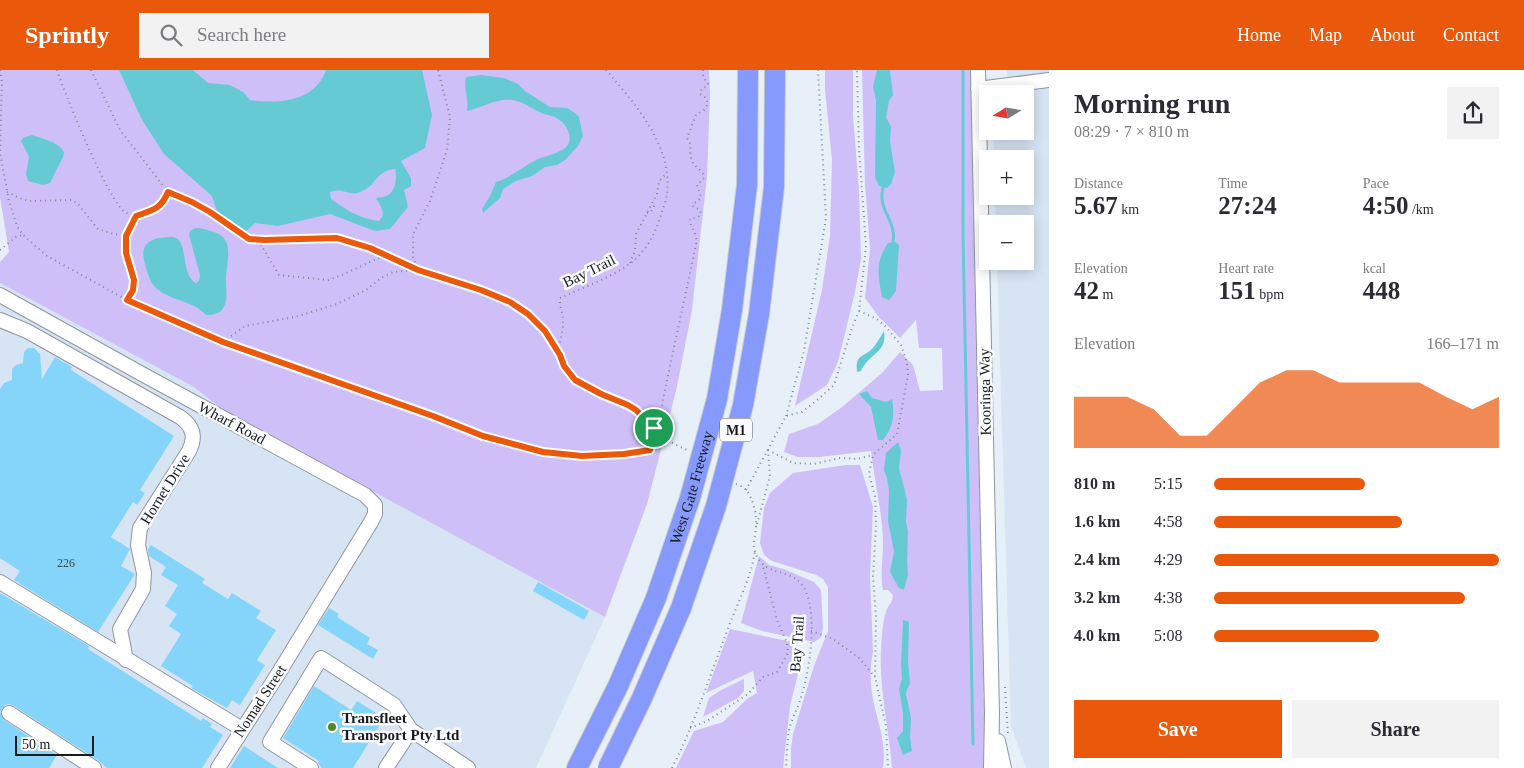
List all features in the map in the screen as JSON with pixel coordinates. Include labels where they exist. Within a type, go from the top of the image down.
[{"type":"highway","name":"West Gate Freeway","points":[[577,768],[618,686],[656,598],[690,498],[717,399],[732,310],[747,185],[748,70]]},
{"type":"highway","name":"West Gate Freeway","points":[[608,768],[642,698],[681,608],[716,506],[743,405],[759,314],[774,187],[775,70]]},
{"type":"street","name":"Kooringa Way","points":[[978,70],[992,713],[991,768]]},
{"type":"street","points":[[978,90],[1049,80]]},
{"type":"street","name":"Wharf Road","points":[[0,295],[369,498],[376,507],[374,517],[302,633]]},
{"type":"street","name":"Hornet Drive","points":[[0,320],[27,330],[180,417],[186,421],[193,432],[194,439],[189,451],[140,528],[138,545],[144,573],[144,589],[120,629],[126,660]]},
{"type":"street","points":[[0,582],[242,729]]},
{"type":"street","name":"Nomad Street","points":[[218,768],[302,633]]},
{"type":"street","points":[[308,767],[270,742],[322,658],[394,705],[411,730],[468,768]]},
{"type":"street","points":[[8,713],[94,768]]},
{"type":"street","name":"Kooringa Way","points":[[992,713],[1004,768]]},
{"type":"street","points":[[386,768],[411,730]]},
{"type":"path","points":[[0,70],[2,82],[0,154],[7,192],[17,226],[23,235],[47,256],[127,300],[223,342],[433,416],[483,436],[543,452],[582,456],[624,454],[650,450],[654,428],[662,416],[663,399],[696,245],[697,236],[689,222],[690,219],[698,217],[701,213],[693,204],[701,197],[697,185],[704,178],[704,174],[695,167],[691,158],[691,142],[687,138],[696,115],[704,110],[708,104],[706,98],[700,94],[702,88],[708,84],[703,70]]},
{"type":"path","points":[[57,70],[112,198],[124,212],[136,216],[157,208],[164,202],[168,192]]},
{"type":"path","points":[[91,70],[120,130],[168,192],[210,212],[249,239],[337,238],[370,248],[418,270],[481,290],[510,302],[528,314],[545,331],[560,355],[564,366],[575,380],[636,410],[664,437]]},
{"type":"path","points":[[418,270],[413,257],[413,234],[430,201],[448,150],[450,117],[438,70]]},
{"type":"path","name":"Bay Trail","points":[[560,355],[564,317],[559,303],[560,298],[614,274],[643,251],[656,229],[666,199],[666,174],[661,151],[652,131],[641,112],[606,70]]},
{"type":"path","points":[[756,526],[755,508],[746,490],[786,416],[804,351],[826,218],[818,70]]},
{"type":"path","points":[[786,416],[802,412],[834,385],[859,311],[866,246],[859,148],[857,70]]},
{"type":"path","points":[[630,263],[635,251],[636,234],[650,204],[654,201],[659,181],[666,174]]},
{"type":"path","points":[[7,192],[24,200],[72,200],[78,204],[98,229],[126,236]]},
{"type":"path","points":[[127,300],[133,290],[134,280],[126,253],[126,236],[136,216]]},
{"type":"path","points":[[0,250],[16,237],[23,235]]},
{"type":"path","points":[[258,240],[279,275],[328,280],[385,255]]},
{"type":"path","points":[[223,342],[245,326],[295,317],[337,304],[366,290],[381,278],[393,272],[418,270]]},
{"type":"path","points":[[768,450],[793,463],[814,464],[840,458],[857,460],[873,455],[897,434],[908,375],[908,363],[901,345],[885,326],[877,319],[859,311]]},
{"type":"path","points":[[672,768],[749,579],[755,551],[756,526],[770,476],[768,450]]},
{"type":"path","points":[[873,455],[869,474],[875,496],[876,526],[873,576],[876,618],[874,677],[886,726],[888,768]]},
{"type":"path","points":[[689,729],[706,721],[748,694],[763,677],[777,672],[788,653],[787,643],[777,620],[763,566],[755,551]]},
{"type":"path","name":"Bay Trail","points":[[763,566],[793,577],[803,586],[810,606],[811,631],[807,671],[800,700],[790,728],[786,768]]},
{"type":"path","points":[[811,631],[833,639],[858,658],[874,677]]},
{"type":"path","points":[[1004,687],[1008,736]]},
{"type":"shaded area","points":[[0,70],[709,70],[707,177],[692,310],[676,391],[647,504],[605,617],[223,410],[194,387],[0,283],[0,262],[9,252],[0,197]]},
{"type":"shaded area","points":[[825,70],[853,70],[853,116],[859,190],[861,259],[838,362],[827,385],[795,406],[822,290],[830,236],[832,160]]},
{"type":"shaded area","points":[[862,70],[972,70],[985,683],[983,695],[986,709],[984,768],[892,768],[883,694],[881,650],[884,621],[893,595],[888,590],[883,590],[882,527],[871,451],[820,457],[798,457],[784,452],[789,434],[818,424],[842,407],[882,373],[900,352],[913,365],[920,391],[943,390],[942,348],[919,348],[916,320],[900,338],[878,316],[865,298],[870,249],[865,184]]},
{"type":"shaded area","points":[[1007,70],[1049,70],[1049,768],[1026,768],[1011,726],[997,270],[1034,270],[1034,215],[996,215],[995,205],[1034,205],[1034,150],[994,150],[993,140],[1034,140],[1034,85],[1008,85]]},
{"type":"shaded area","points":[[0,283],[194,387],[605,617],[536,768],[0,768]]},
{"type":"shaded area","points":[[846,465],[860,465],[873,507],[870,576],[873,652],[871,678],[872,694],[884,748],[883,767],[791,768],[793,734],[814,666],[828,631],[828,587],[823,579],[816,575],[772,561],[764,555],[760,543],[764,508],[770,493],[793,473]]},
{"type":"shaded area","points":[[759,556],[769,565],[784,569],[814,582],[821,590],[823,628],[821,637],[814,642],[762,631],[741,623]]},
{"type":"shaded area","points":[[730,629],[797,643],[799,670],[790,706],[783,768],[676,768],[694,731],[723,722],[747,699],[757,693],[753,671],[706,693]]},
{"type":"shaded area","points":[[744,679],[744,691],[738,698],[703,717],[709,698]]},
{"type":"water","points":[[119,70],[193,70],[208,83],[230,85],[243,92],[250,100],[273,102],[305,95],[321,81],[326,70],[422,70],[432,115],[425,148],[401,161],[411,178],[411,186],[404,190],[408,207],[390,229],[375,231],[330,214],[278,226],[255,223],[242,235],[222,226],[212,196],[164,154],[142,120]],"holes":[[[395,169],[396,179],[391,193],[376,198],[383,213],[379,221],[354,213],[331,199],[330,192],[356,193],[366,189],[388,170]]]},
{"type":"water","points":[[877,70],[890,70],[893,95],[889,101],[886,117],[891,127],[890,141],[895,172],[891,184],[887,188],[879,186],[875,178],[876,101],[873,87]]},
{"type":"water","points":[[481,75],[504,78],[518,84],[525,91],[550,107],[567,108],[579,117],[583,136],[578,146],[565,160],[557,165],[545,167],[532,176],[516,181],[503,189],[500,198],[483,213],[482,209],[496,182],[536,160],[562,150],[568,145],[570,137],[567,128],[558,119],[516,101],[500,100],[467,111],[466,77]]},
{"type":"water","points":[[32,135],[54,143],[64,152],[50,183],[43,185],[28,181],[26,174],[29,157],[21,141],[23,138]]},
{"type":"water","points":[[195,228],[221,235],[227,245],[226,301],[220,312],[210,315],[169,296],[154,286],[143,255],[145,246],[153,240],[174,237],[182,245],[188,273],[196,283],[199,281],[200,275],[189,235],[190,231]]},
{"type":"water","points":[[895,242],[899,245],[896,291],[889,300],[882,297],[879,282],[879,263],[888,243]]},
{"type":"water","points":[[884,331],[881,349],[864,365],[861,371],[857,372],[857,362],[860,357],[873,348]]},
{"type":"water","points":[[867,391],[872,398],[886,402],[892,399],[892,421],[889,431],[883,440],[878,440],[871,407],[859,394]]},
{"type":"water","points":[[898,442],[901,451],[899,468],[907,499],[908,575],[904,590],[899,588],[890,572],[894,552],[888,521],[889,491],[884,470],[886,453]]},
{"type":"water","points":[[903,620],[909,622],[908,662],[910,684],[906,694],[911,718],[910,738],[912,751],[903,755],[897,738],[903,731],[903,713],[899,689],[902,679]]},
{"type":"building","points":[[28,348],[34,348],[40,354],[42,379],[55,357],[72,367],[71,370],[174,436],[140,490],[145,493],[137,505],[133,502],[111,537],[130,549],[121,566],[135,574],[98,632],[14,580],[20,571],[0,558],[0,389],[4,383],[12,380],[12,369],[16,365],[23,363],[24,352]]},
{"type":"building","points":[[151,545],[205,579],[202,583],[228,599],[232,593],[261,611],[256,618],[276,630],[257,660],[265,665],[240,705],[232,700],[227,708],[191,688],[193,686],[161,666],[181,634],[169,626],[177,614],[165,606],[178,585],[161,575],[166,567],[149,556],[148,549]]},
{"type":"building","points":[[538,582],[589,611],[584,620],[533,591]]},
{"type":"building","points":[[0,593],[89,646],[88,649],[201,721],[203,718],[212,724],[210,727],[223,735],[202,768],[107,768],[14,706],[5,705],[0,712]]},
{"type":"building","points":[[329,608],[339,614],[337,617],[370,638],[367,644],[378,650],[373,659],[318,625]]},
{"type":"building","name":"Transfleet Transport Pty Ltd","points":[[314,686],[351,710],[357,701],[384,718],[353,768],[322,768],[318,763],[319,761],[283,738]]},
{"type":"building","points":[[0,712],[4,720],[57,755],[49,768],[0,768]]},
{"type":"building","points":[[244,746],[278,768],[230,768]]},
{"type":"waterway","points":[[963,70],[963,234],[973,744]]},
{"type":"waterway","points":[[883,188],[883,203],[892,228],[893,242]]},
{"type":"place","name":"Transfleet Transport Pty Ltd","points":[[332,727]]},
{"type":"route","points":[[168,192],[210,212],[249,239],[337,238],[370,248],[418,270],[481,290],[510,302],[528,314],[545,331],[560,355],[564,366],[575,380],[601,394],[628,405],[636,410],[654,428],[650,450],[624,454],[582,456],[543,452],[483,436],[433,416],[223,342],[127,300],[133,290],[134,280],[126,253],[127,232],[136,216],[157,208],[164,202],[168,192]]}]
